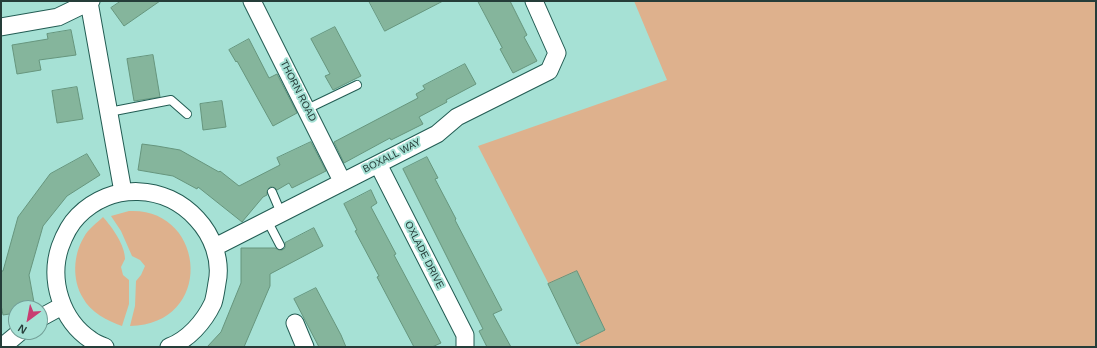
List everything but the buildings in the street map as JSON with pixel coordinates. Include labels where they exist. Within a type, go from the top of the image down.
[{"type":"street","name":"THORN ROAD","points":[[252,1],[342,181]]},
{"type":"street","name":"BOXALL WAY","points":[[214,247],[437,134],[457,117],[549,71],[557,53],[534,1]]},
{"type":"street","points":[[1,27],[58,17],[90,2],[123,192]]},
{"type":"street","name":"OXLADE DRIVE","points":[[378,164],[465,335],[465,347]]},
{"type":"street","points":[[105,347],[91,340],[74,325],[62,306],[56,283],[56,259],[64,236],[78,216],[97,201],[123,192],[146,191],[169,197],[176,201],[189,209],[204,226],[214,247],[219,275],[213,302],[199,326],[177,344],[169,347]]},
{"type":"street","points":[[48,314],[62,306]]},
{"type":"street","points":[[295,323],[305,347]]},
{"type":"street","points":[[2,347],[10,340]]},
{"type":"lane","points":[[307,109],[357,85]]},
{"type":"lane","points":[[109,112],[171,100],[187,114]]},
{"type":"lane","points":[[272,192],[274,216],[280,245]]},
{"type":"shaded area","points":[[634,1],[1096,1],[1096,347],[581,347],[478,146],[667,80]]},
{"type":"shaded area","points":[[129,211],[155,215],[174,227],[186,245],[191,266],[188,288],[177,307],[158,320],[130,326],[135,306],[136,281],[141,275],[145,266],[140,260],[132,256],[121,231],[111,216]]},
{"type":"shaded area","points":[[103,217],[117,236],[123,248],[125,259],[121,267],[123,275],[129,280],[129,304],[122,326],[105,319],[90,308],[79,291],[77,283],[75,268],[80,244],[88,231]]}]
